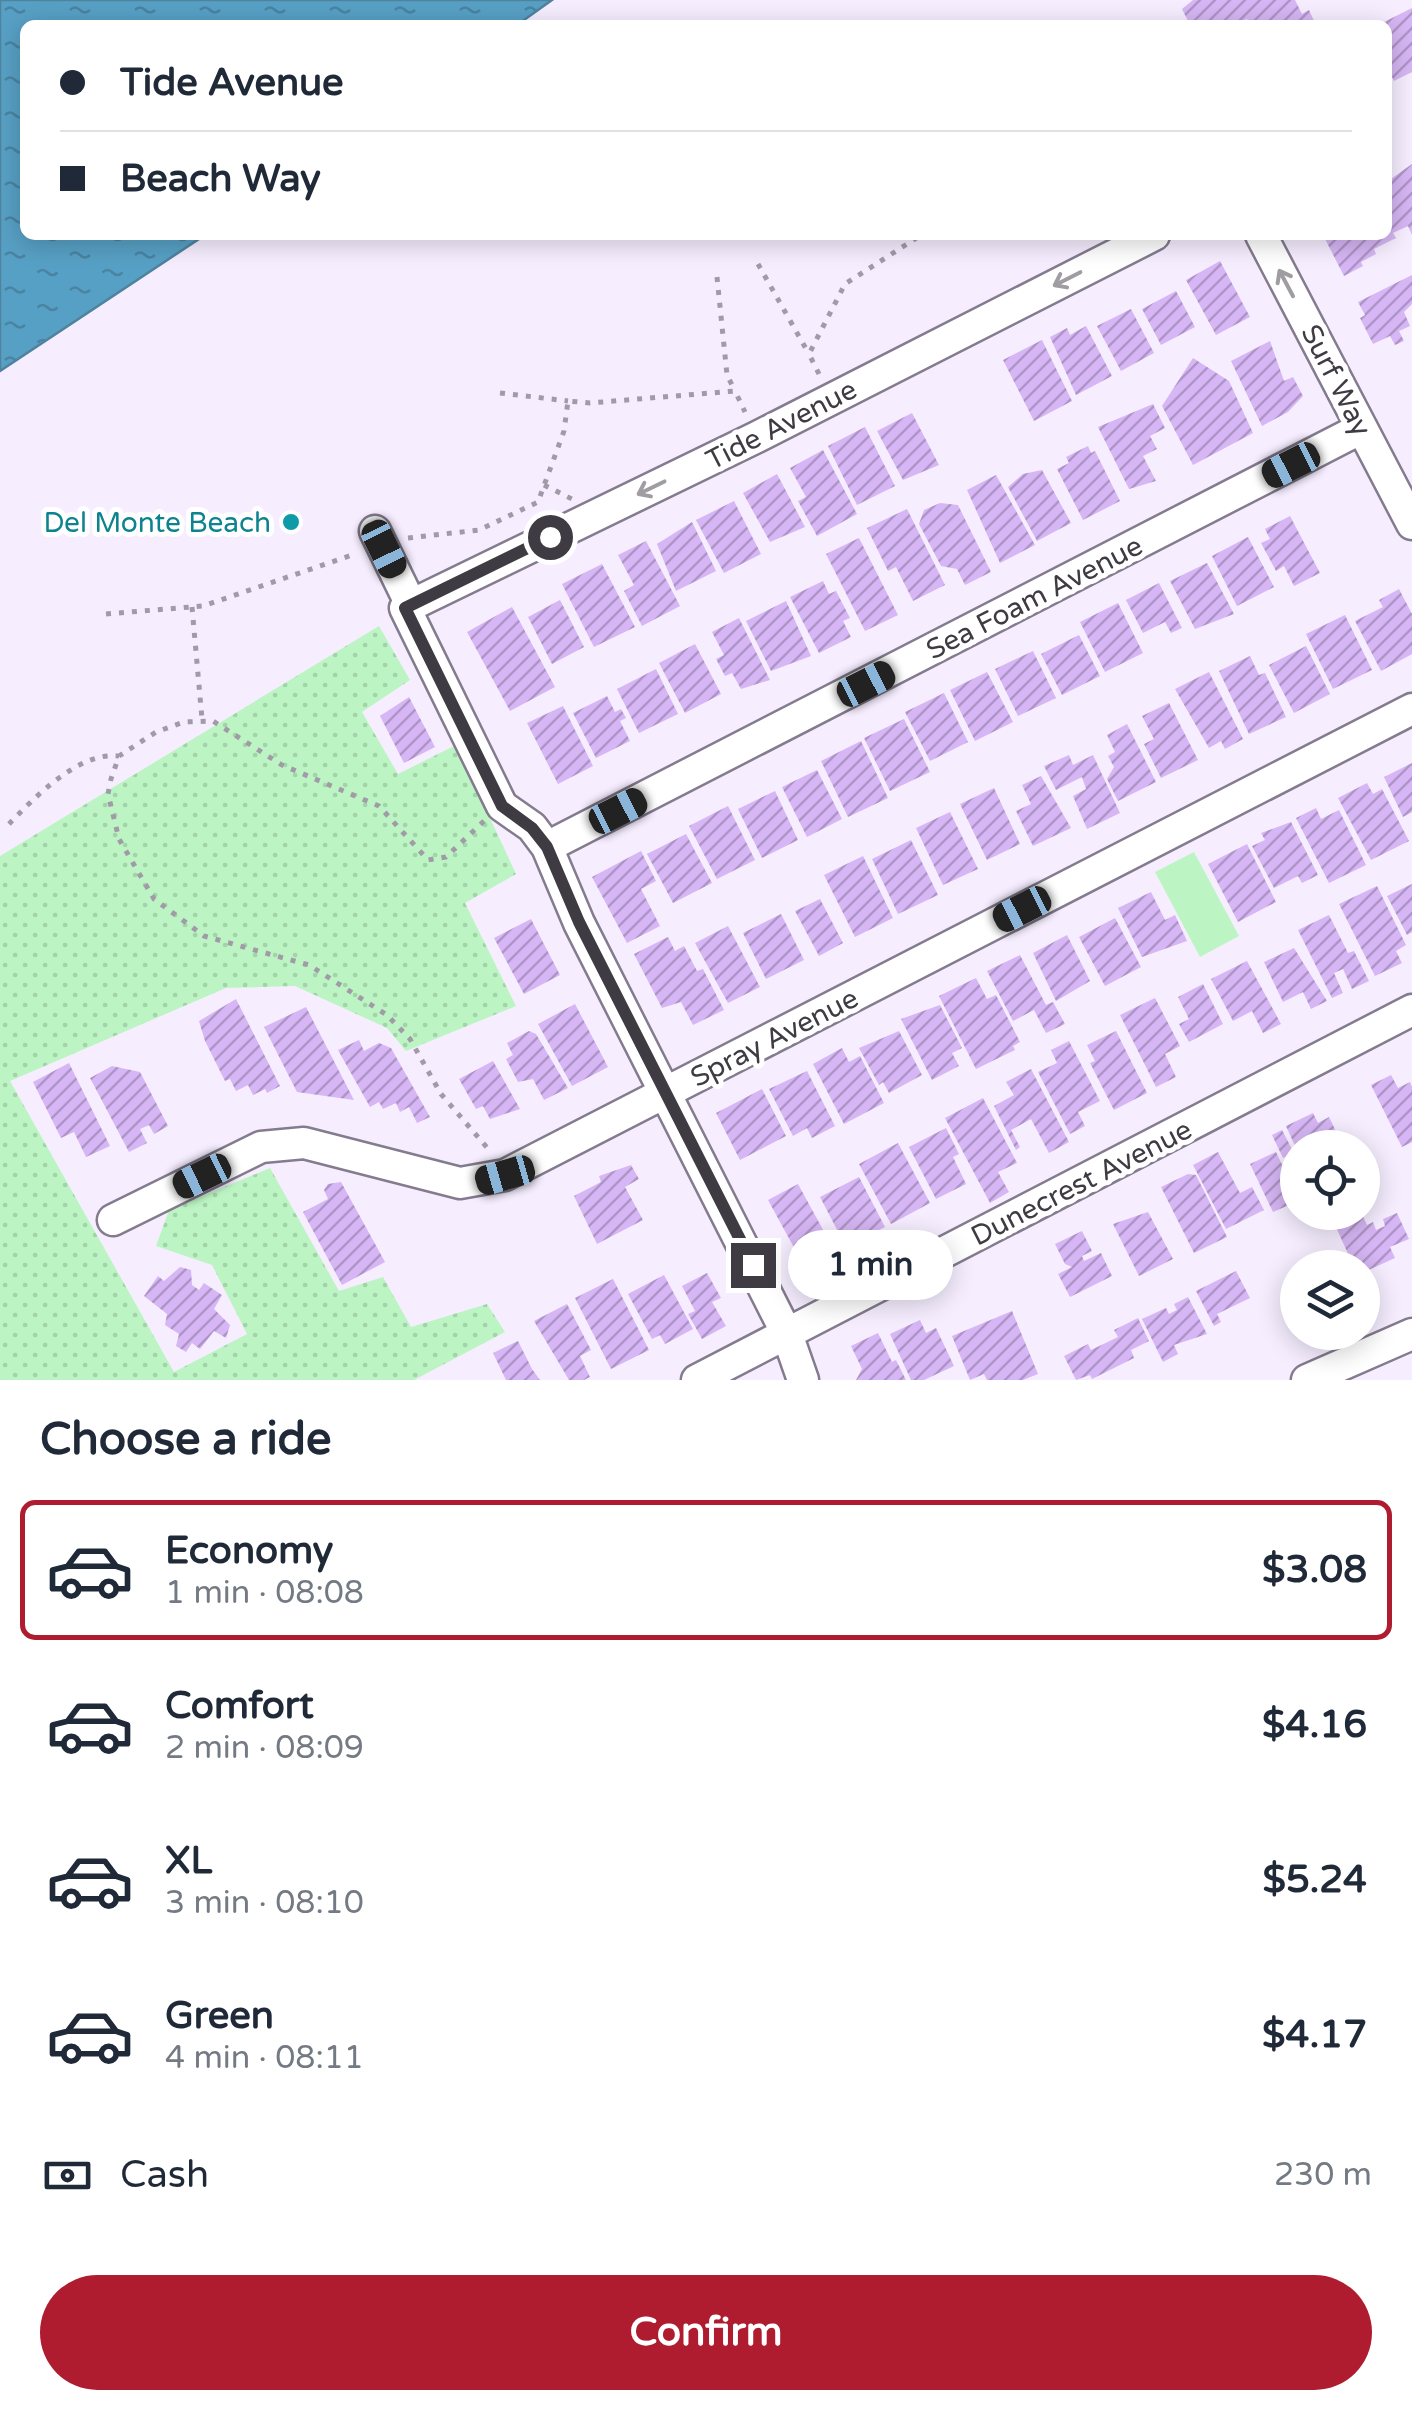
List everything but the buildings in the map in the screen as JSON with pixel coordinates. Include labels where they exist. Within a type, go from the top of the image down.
[{"type":"street","name":"Tide Avenue","points":[[408,606],[758,437],[1144,240]]},
{"type":"street","name":"Surf Way","points":[[1264,240],[1412,524]]},
{"type":"street","name":"Sea Foam Avenue","points":[[547,847],[1362,428]]},
{"type":"street","points":[[379,540],[502,806],[532,828],[547,847],[579,922],[787,1334],[803,1380]]},
{"type":"street","name":"Spray Avenue","points":[[113,1220],[261,1147],[283,1142],[304,1142],[460,1183],[505,1175],[1412,709]]},
{"type":"street","name":"Dunecrest Avenue","points":[[697,1380],[1412,1010]]},
{"type":"street","points":[[1307,1380],[1412,1334]]},
{"type":"path","points":[[809,354],[846,284],[913,240]]},
{"type":"path","points":[[758,264],[830,399]]},
{"type":"path","points":[[716,277],[727,375],[758,437]]},
{"type":"path","points":[[500,394],[590,403],[735,390]]},
{"type":"path","points":[[106,614],[192,607],[234,598],[379,540],[479,530],[538,502],[564,431],[568,401]]},
{"type":"path","points":[[192,607],[202,720]]},
{"type":"path","points":[[9,824],[68,773],[100,758],[119,756],[170,725],[202,720],[223,726],[282,765],[379,806],[428,860],[446,858],[502,806]]},
{"type":"path","points":[[119,756],[108,794],[111,813],[119,839],[154,899],[204,936],[309,966],[387,1015],[410,1039],[440,1094],[486,1144],[505,1175]]},
{"type":"green space","points":[[379,626],[410,680],[362,712],[398,774],[456,745],[516,874],[465,903],[516,1006],[406,1051],[387,1028],[295,986],[226,988],[10,1081],[174,1372],[247,1334],[212,1265],[156,1246],[169,1210],[270,1168],[339,1291],[383,1277],[411,1327],[487,1304],[505,1332],[414,1380],[0,1380],[0,856]]},
{"type":"green space","points":[[1194,852],[1239,936],[1200,957],[1155,872]]},
{"type":"water","points":[[0,0],[552,0],[524,20],[20,20],[20,240],[197,240],[0,371]]},
{"type":"place","name":"Del Monte Beach","points":[[291,522]]},
{"type":"route","points":[[550,537],[405,608],[502,806],[532,828],[547,847],[579,922],[753,1265]]}]
